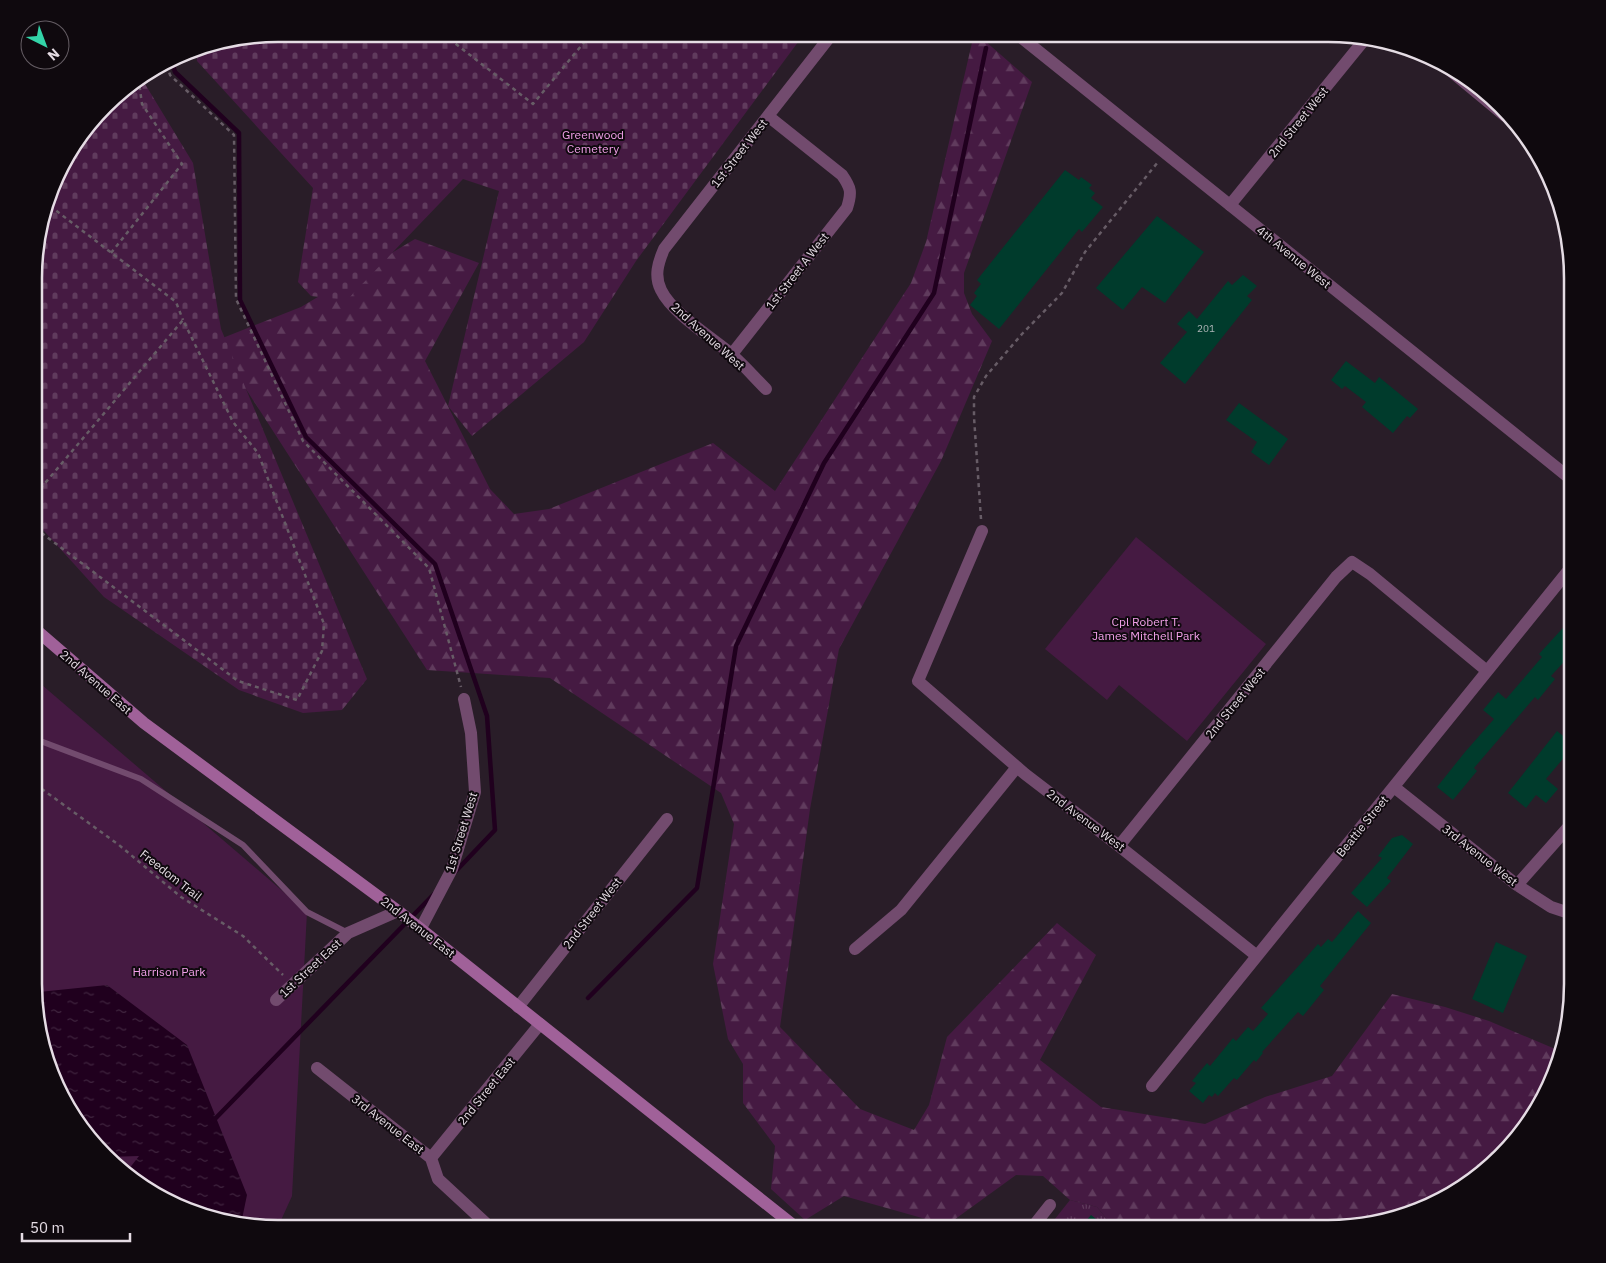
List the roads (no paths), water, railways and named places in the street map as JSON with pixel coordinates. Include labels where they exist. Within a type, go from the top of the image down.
[{"type":"main road","name":"2nd Avenue East","points":[[42,635],[144,723],[421,928],[787,1220]]},
{"type":"street","name":"1st Street West","points":[[657,278],[657,265],[664,250],[825,43]]},
{"type":"street","name":"4th Avenue West","points":[[1028,43],[1564,474]]},
{"type":"street","name":"2nd Street West","points":[[1230,205],[1360,45]]},
{"type":"street","name":"1st Street A West","points":[[732,354],[847,208],[851,196],[849,184],[842,175],[768,116]]},
{"type":"street","name":"2nd Avenue West","points":[[657,278],[662,291],[678,311],[732,354],[766,389]]},
{"type":"street","name":"2nd Avenue West","points":[[982,531],[918,681],[1017,767],[1257,956]]},
{"type":"street","name":"2nd Street West","points":[[1119,846],[1324,593],[1352,562],[1370,574],[1487,671]]},
{"type":"street","name":"Beattie Street","points":[[1152,1086],[1564,576]]},
{"type":"street","name":"1st Street West","points":[[421,928],[452,869],[475,792],[471,733],[464,699]]},
{"type":"street","points":[[855,949],[901,910],[1017,767]]},
{"type":"street","name":"3rd Avenue West","points":[[1394,787],[1517,885],[1552,907],[1564,911]]},
{"type":"street","name":"2nd Street West","points":[[518,1007],[666,818]]},
{"type":"street","points":[[1517,885],[1564,832]]},
{"type":"street","name":"1st Street East","points":[[276,1000],[348,933],[398,911]]},
{"type":"street","name":"2nd Street East","points":[[431,1158],[540,1024]]},
{"type":"street","name":"3rd Avenue East","points":[[317,1068],[431,1158],[438,1179],[482,1220]]},
{"type":"street","points":[[1038,1220],[1050,1205]]},
{"type":"lane","points":[[42,741],[140,778],[243,845],[307,912],[348,933]]},
{"type":"water","points":[[107,985],[187,1045],[247,1195],[242,1217],[202,1208],[160,1189],[130,1168],[139,1156],[118,1157],[91,1128],[74,1103],[55,1061],[47,1031],[42,992]]},
{"type":"waterway","points":[[588,998],[697,888],[736,646],[824,463],[934,293],[986,48]]},
{"type":"waterway","points":[[174,67],[175,72],[239,133],[240,300],[306,437],[435,564],[487,716],[495,830],[455,872]]},
{"type":"waterway","points":[[213,1121],[434,894]]},
{"type":"park label","name":"Greenwood Cemetery","points":[[593,141]]},
{"type":"park label","name":"Cpl Robert T. James Mitchell Park","points":[[1146,628]]},
{"type":"park label","name":"Harrison Park","points":[[169,971]]}]
